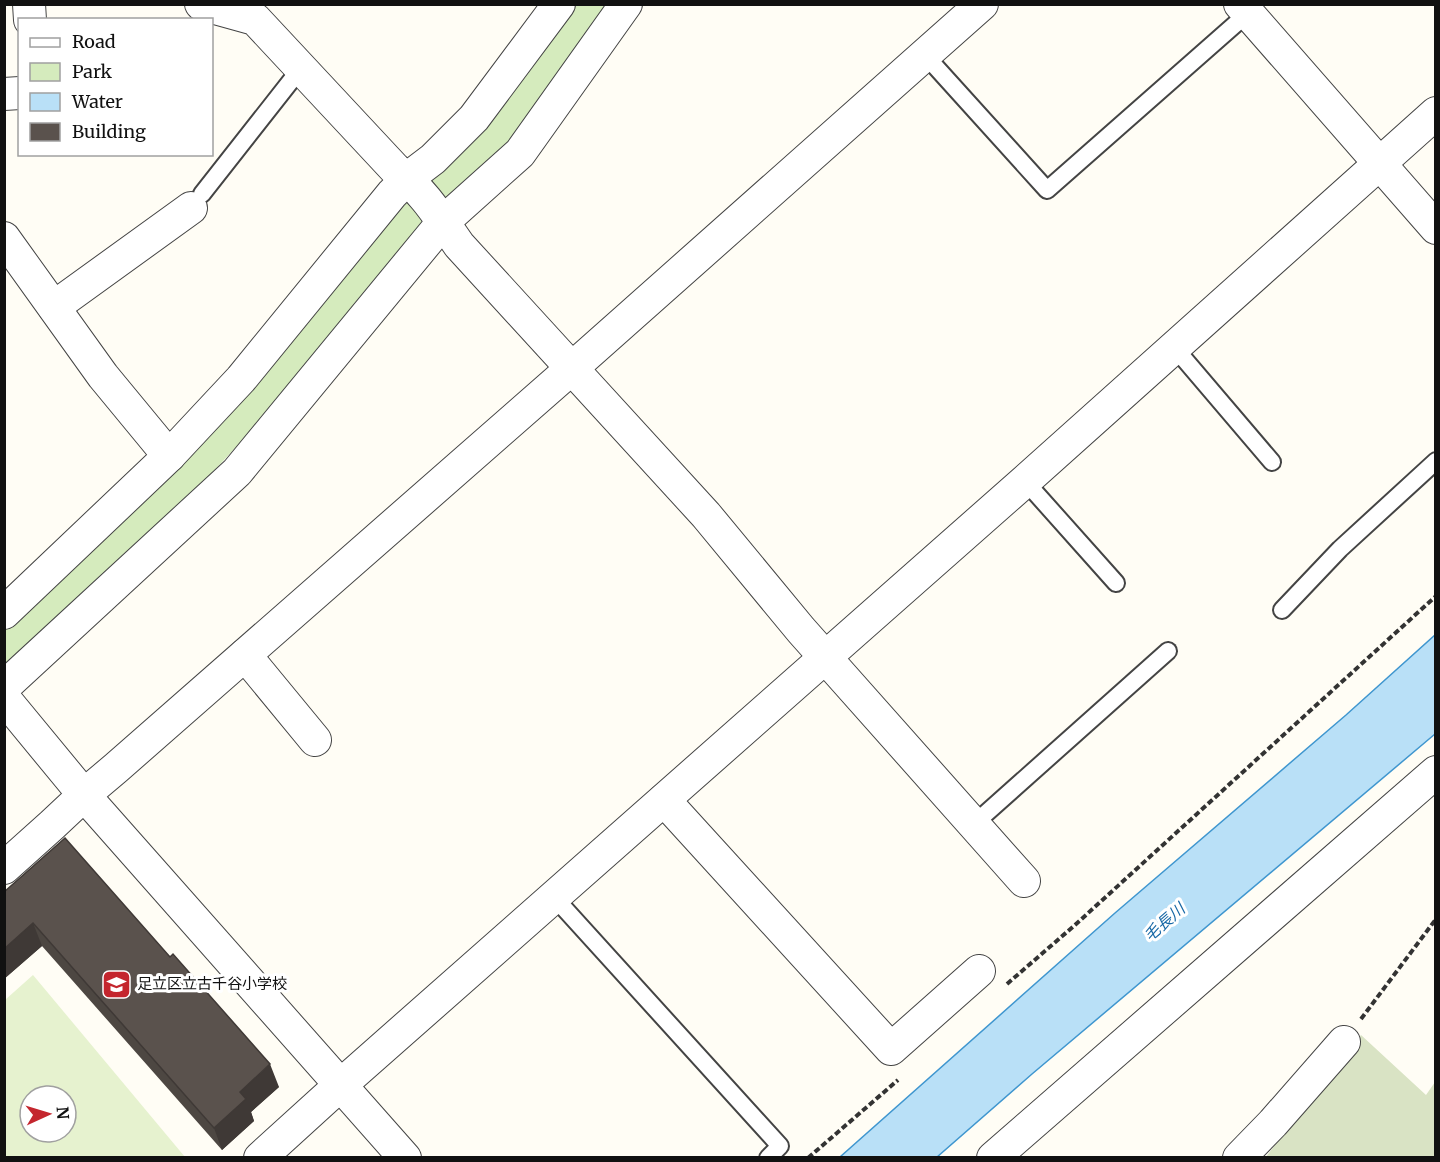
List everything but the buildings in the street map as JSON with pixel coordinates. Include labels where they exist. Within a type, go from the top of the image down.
[{"type":"street","points":[[201,4],[257,12],[301,68],[395,169],[408,178],[459,245],[706,515],[801,630],[1024,881]]},
{"type":"street","points":[[4,613],[169,456],[242,379],[392,194],[433,159],[474,118],[559,4]]},
{"type":"street","points":[[4,687],[237,472],[443,222],[520,153],[626,4]]},
{"type":"street","points":[[4,868],[982,4]]},
{"type":"street","points":[[1244,9],[1436,228]]},
{"type":"street","points":[[260,1158],[1025,481],[1436,113]]},
{"type":"street","points":[[54,307],[196,201]]},
{"type":"street","points":[[4,238],[104,376],[169,456]]},
{"type":"street","points":[[245,655],[315,740]]},
{"type":"street","points":[[4,698],[84,795],[405,1158]]},
{"type":"street","points":[[993,1158],[1436,772]]},
{"type":"street","points":[[664,800],[891,1049],[992,979]]},
{"type":"street","points":[[1239,1158],[1344,1042]]},
{"type":"lane","points":[[925,55],[1047,190],[1244,9]]},
{"type":"lane","points":[[196,201],[301,68]]},
{"type":"lane","points":[[1174,347],[1272,462]]},
{"type":"lane","points":[[1282,610],[1340,549],[1436,461]]},
{"type":"lane","points":[[1025,481],[1116,583]]},
{"type":"lane","points":[[974,824],[1168,651]]},
{"type":"lane","points":[[554,897],[780,1146],[768,1158]]},
{"type":"path","points":[[992,979],[1084,917],[1436,596]]},
{"type":"path","points":[[1344,1042],[1436,919]]},
{"type":"path","points":[[808,1158],[906,1072]]},
{"type":"green space","points":[[574,5],[612,5],[520,130],[470,179],[399,257],[248,434],[188,499],[5,673],[5,628],[125,517]]},
{"type":"green space","points":[[33,975],[185,1157],[5,1157],[5,1000]]},
{"type":"green space","points":[[1361,1035],[1426,1095],[1435,1082],[1435,1157],[1265,1158]]},
{"type":"water","name":"毛長川","points":[[1435,635],[1435,734],[937,1157],[840,1157],[1115,913],[1346,715]]},
{"type":"place","name":"足立区立古千谷小学校","points":[[116,984]]}]
